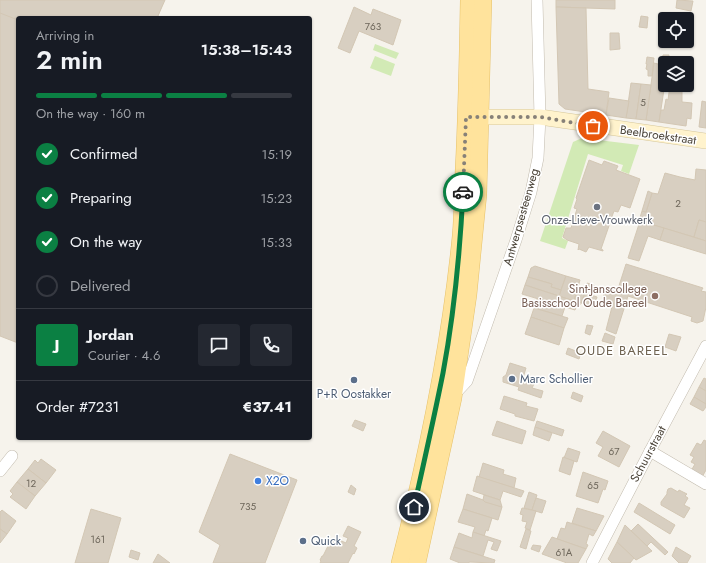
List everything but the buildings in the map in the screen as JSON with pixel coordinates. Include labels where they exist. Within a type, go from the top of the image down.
[{"type":"main road","name":"Antwerpsesteenweg","points":[[417,563],[453,398],[470,279],[478,194],[473,117],[468,88],[469,0]]},
{"type":"main road","name":"Antwerpsesteenweg","points":[[400,563],[433,421],[451,322],[473,117],[483,0]]},
{"type":"street","name":"Antwerpsesteenweg","points":[[453,398],[467,381],[531,192],[538,158],[540,117],[537,0]]},
{"type":"street","name":"Beelbroekstraat","points":[[473,117],[540,117],[706,141]]},
{"type":"street","name":"Schuurstraat","points":[[592,563],[706,346]]},
{"type":"street","points":[[650,451],[706,484]]},
{"type":"street","points":[[0,471],[12,456]]},
{"type":"green space","points":[[375,44],[399,53],[396,59],[373,50]]},
{"type":"green space","points":[[375,56],[395,64],[391,76],[370,68]]},
{"type":"green space","points":[[582,138],[639,145],[629,174],[621,171],[623,165],[588,154],[562,238],[568,241],[565,249],[540,241],[573,142]]},
{"type":"way so far","points":[[463,192],[466,117],[540,117],[593,126]]},
{"type":"place","name":"Onze-Lieve-Vrouwkerk","points":[[597,207]]},
{"type":"place","name":"Sint-Janscollege Basisschool Oude Bareel","points":[[655,296]]},
{"type":"place","name":"Marc Schollier","points":[[512,379]]},
{"type":"place","name":"P+R Oostakker","points":[[354,380]]},
{"type":"place","name":"X2O","points":[[258,481]]},
{"type":"place","name":"Quick","points":[[303,541]]},
{"type":"district","name":"OUDE BAREEL","points":[[622,350]]},
{"type":"route","points":[[414,507],[443,372],[451,322],[461,235],[463,192]]}]
